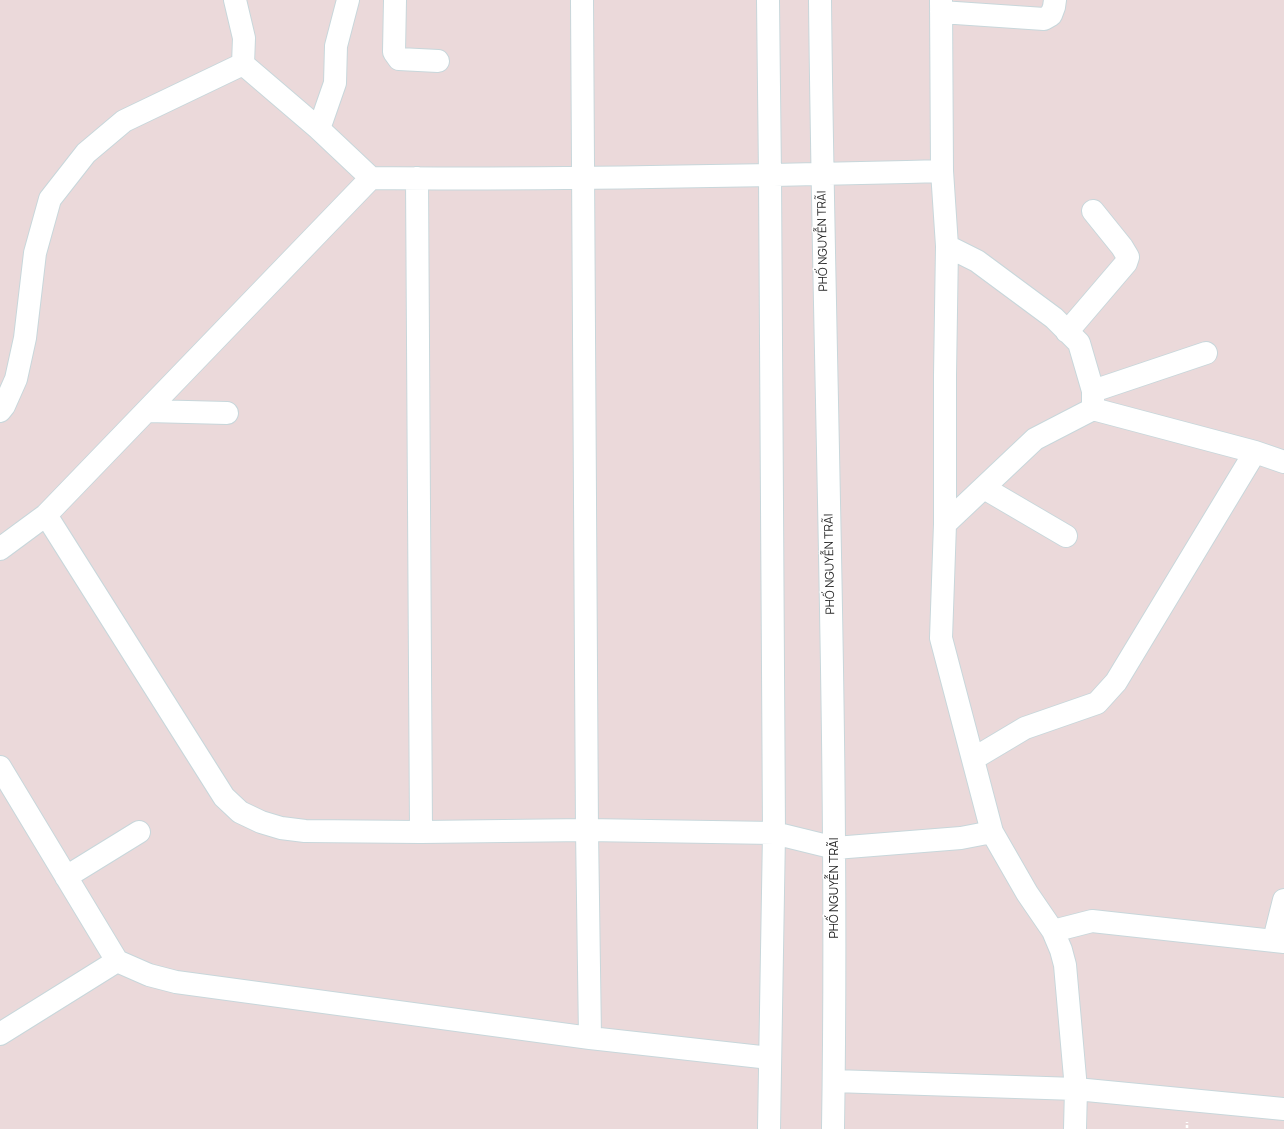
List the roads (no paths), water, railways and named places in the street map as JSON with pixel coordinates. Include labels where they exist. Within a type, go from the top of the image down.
[{"type":"street","points":[[236,0],[244,38],[243,64]]},
{"type":"street","points":[[319,129],[335,83],[336,46],[348,0]]},
{"type":"street","points":[[395,0],[394,52],[396,56],[399,59],[438,60]]},
{"type":"street","points":[[582,0],[587,830],[590,1038]]},
{"type":"street","points":[[768,0],[774,833],[769,1129]]},
{"type":"street","name":"PHỐ NGUYỄN TRÃI","points":[[820,0],[835,848],[834,1129]]},
{"type":"street","points":[[1055,0],[1051,15],[1044,18],[941,6],[942,171],[947,246],[945,524],[941,638],[992,832],[1027,893],[1053,931],[1061,950],[1065,965],[1076,1089],[1075,1129]]},
{"type":"street","points":[[243,64],[319,129],[371,178],[770,176],[942,171]]},
{"type":"street","points":[[0,411],[4,406],[16,379],[25,338],[36,253],[50,199],[86,153],[124,121],[243,64]]},
{"type":"street","points":[[0,549],[46,515],[148,411],[371,178]]},
{"type":"street","points":[[417,178],[422,832]]},
{"type":"street","points":[[1067,332],[1126,263],[1128,257],[1122,247],[1092,212]]},
{"type":"street","points":[[947,246],[976,261],[1054,318],[1079,344],[1093,400]]},
{"type":"street","points":[[945,524],[1035,439],[1093,400],[1206,353]]},
{"type":"street","points":[[1093,400],[1284,462]]},
{"type":"street","points":[[148,411],[227,413]]},
{"type":"street","points":[[973,759],[1025,728],[1097,703],[1116,682],[1255,452]]},
{"type":"street","points":[[984,488],[1066,536]]},
{"type":"street","points":[[46,515],[224,797],[240,812],[261,822],[281,828],[304,831],[422,832],[587,830],[774,833],[835,848],[961,838],[992,832]]},
{"type":"street","points":[[0,767],[117,961],[149,975],[176,982],[590,1038],[770,1058]]},
{"type":"street","points":[[66,877],[139,832]]},
{"type":"street","points":[[1053,931],[1092,921],[1279,941],[1284,900]]},
{"type":"street","points":[[0,1034],[117,961]]},
{"type":"street","points":[[834,1081],[1076,1089],[1284,1109]]}]
